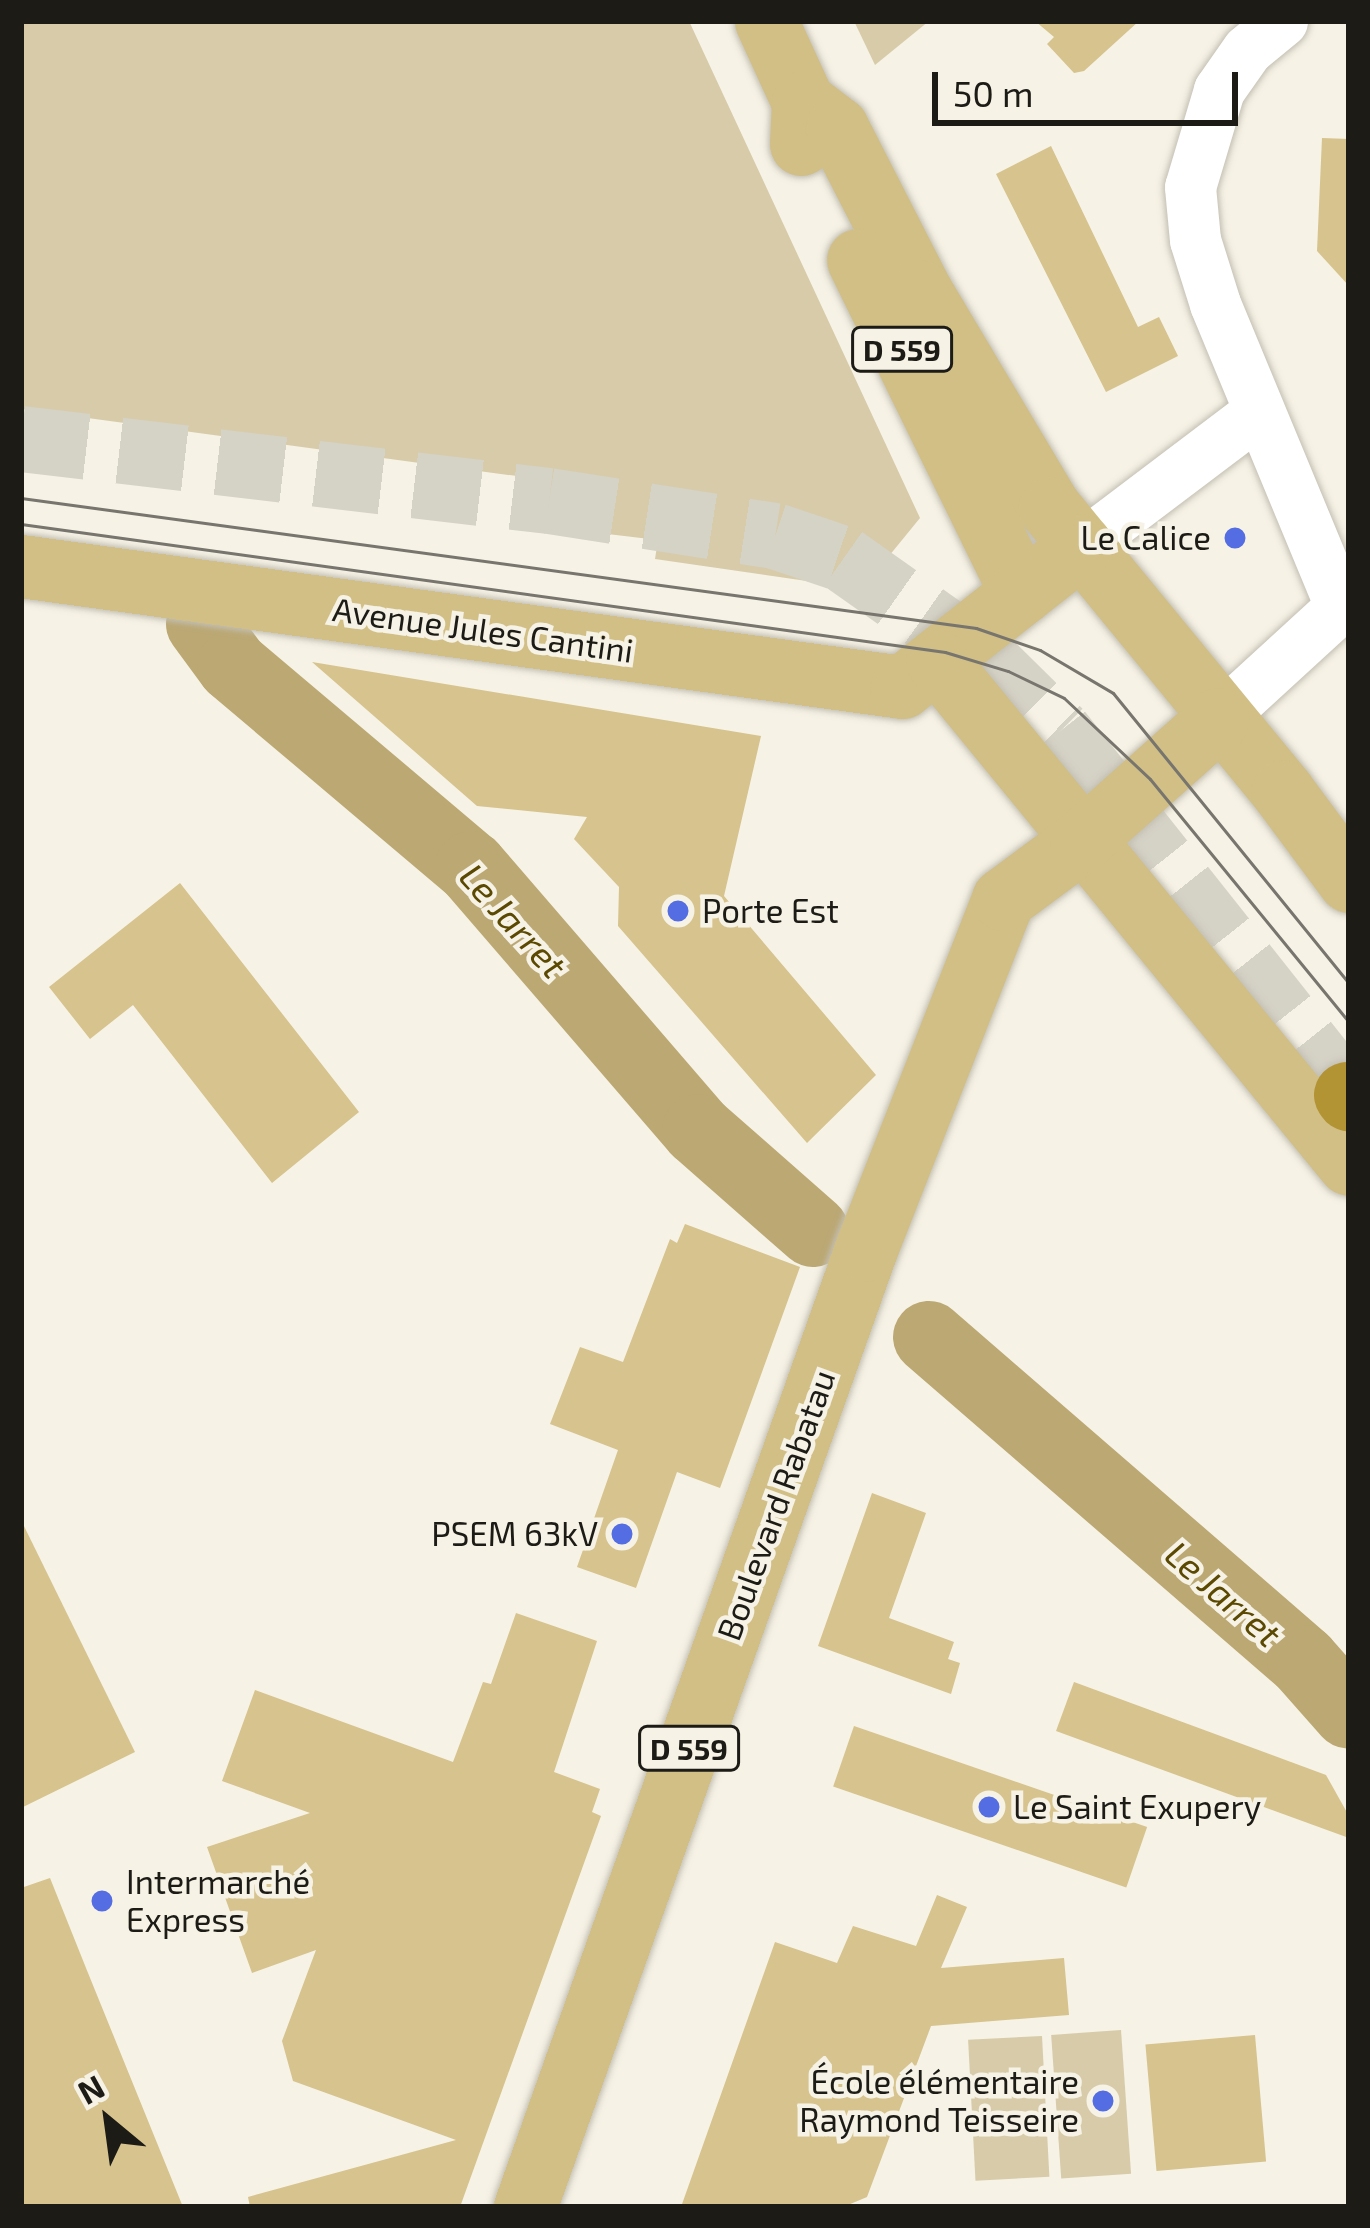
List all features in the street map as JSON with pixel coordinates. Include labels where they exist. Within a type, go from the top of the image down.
[{"type":"main road","name":"D 559","points":[[766,21],[803,102],[801,145],[1021,593]]},
{"type":"main road","name":"D 559","points":[[803,102],[837,128],[921,292],[1049,508],[1218,719],[1082,841]]},
{"type":"main road","name":"Avenue Jules Cantini","points":[[21,566],[902,687],[1081,546]]},
{"type":"main road","points":[[937,661],[1349,1164]]},
{"type":"main road","points":[[1218,719],[1283,792],[1349,881]]},
{"type":"main road","name":"Boulevard Rabatau","points":[[525,2207],[859,1269],[1003,899],[1082,841]]},
{"type":"street","points":[[1218,719],[1344,603],[1258,412],[1195,240],[1190,187],[1219,90],[1247,50],[1282,21]]},
{"type":"street","points":[[1081,546],[1258,412]]},
{"type":"shaded area","points":[[21,21],[689,21],[920,518],[862,589],[655,559],[658,540],[540,526],[546,480],[21,409]]},
{"type":"shaded area","points":[[854,21],[929,21],[875,65]]},
{"type":"shaded area","points":[[1121,2030],[1131,2174],[1061,2179],[1051,2035]]},
{"type":"shaded area","points":[[1042,2036],[1049,2177],[975,2181],[968,2040]]},
{"type":"building","points":[[1035,21],[1139,21],[1084,71],[1074,73],[1047,44],[1054,37]]},
{"type":"building","points":[[1322,138],[1349,139],[1349,286],[1317,251]]},
{"type":"building","points":[[1051,146],[1138,327],[1159,317],[1178,356],[1106,392],[996,174]]},
{"type":"building","name":"Porte Est","points":[[312,662],[761,736],[724,896],[876,1075],[807,1143],[618,926],[619,887],[574,839],[587,817],[477,806]]},
{"type":"building","points":[[180,883],[359,1112],[272,1183],[133,1005],[90,1039],[49,987]]},
{"type":"building","points":[[685,1224],[800,1267],[720,1488],[677,1472],[636,1588],[577,1567],[618,1450],[550,1424],[580,1347],[623,1362],[670,1239],[677,1243]]},
{"type":"building","points":[[872,1493],[926,1513],[889,1618],[954,1642],[948,1659],[960,1663],[951,1694],[818,1646]]},
{"type":"building","points":[[21,1520],[135,1752],[21,1808]]},
{"type":"building","points":[[516,1613],[597,1641],[554,1772],[600,1789],[592,1812],[601,1816],[460,2207],[250,2207],[248,2197],[456,2140],[293,2081],[282,2041],[316,1950],[252,1973],[207,1847],[310,1813],[222,1781],[255,1690],[453,1762],[483,1682],[491,1684]]},
{"type":"building","points":[[1074,1682],[1326,1775],[1349,1816],[1349,1838],[1056,1731]]},
{"type":"building","name":"Le Saint Exupery","points":[[854,1726],[1147,1827],[1126,1887],[833,1787]]},
{"type":"building","points":[[50,1878],[183,2207],[21,2207],[21,1888]]},
{"type":"building","points":[[937,1895],[967,1907],[941,1968],[1064,1958],[1069,2015],[931,2026],[867,2197],[843,2207],[681,2207],[775,1942],[837,1963],[853,1926],[916,1946]]},
{"type":"building","points":[[1255,2035],[1266,2162],[1156,2171],[1145,2045]]},
{"type":"waterway","name":"Le Jarret","points":[[202,624],[233,666],[471,867],[698,1130],[813,1231]]},
{"type":"waterway","name":"Le Jarret","points":[[929,1337],[1303,1661],[1349,1713]]},
{"type":"tunnel","points":[[21,439],[549,501],[775,536],[843,559],[986,660],[1059,732],[1347,1095]]},
{"type":"tram line","points":[[21,498],[976,628],[1040,650],[1113,693],[1349,983]]},
{"type":"tram line","points":[[21,524],[945,652],[1008,671],[1064,698],[1150,779],[1349,1022]]},
{"type":"place","name":"Le Calice","points":[[1235,538]]},
{"type":"place","name":"Porte Est","points":[[678,911]]},
{"type":"place","name":"PSEM 63kV","points":[[622,1534]]},
{"type":"place","name":"Le Saint Exupery","points":[[989,1807]]},
{"type":"place","name":"Intermarché Express","points":[[102,1901]]},
{"type":"place","name":"École élémentaire Raymond Teisseire","points":[[1103,2101]]}]
